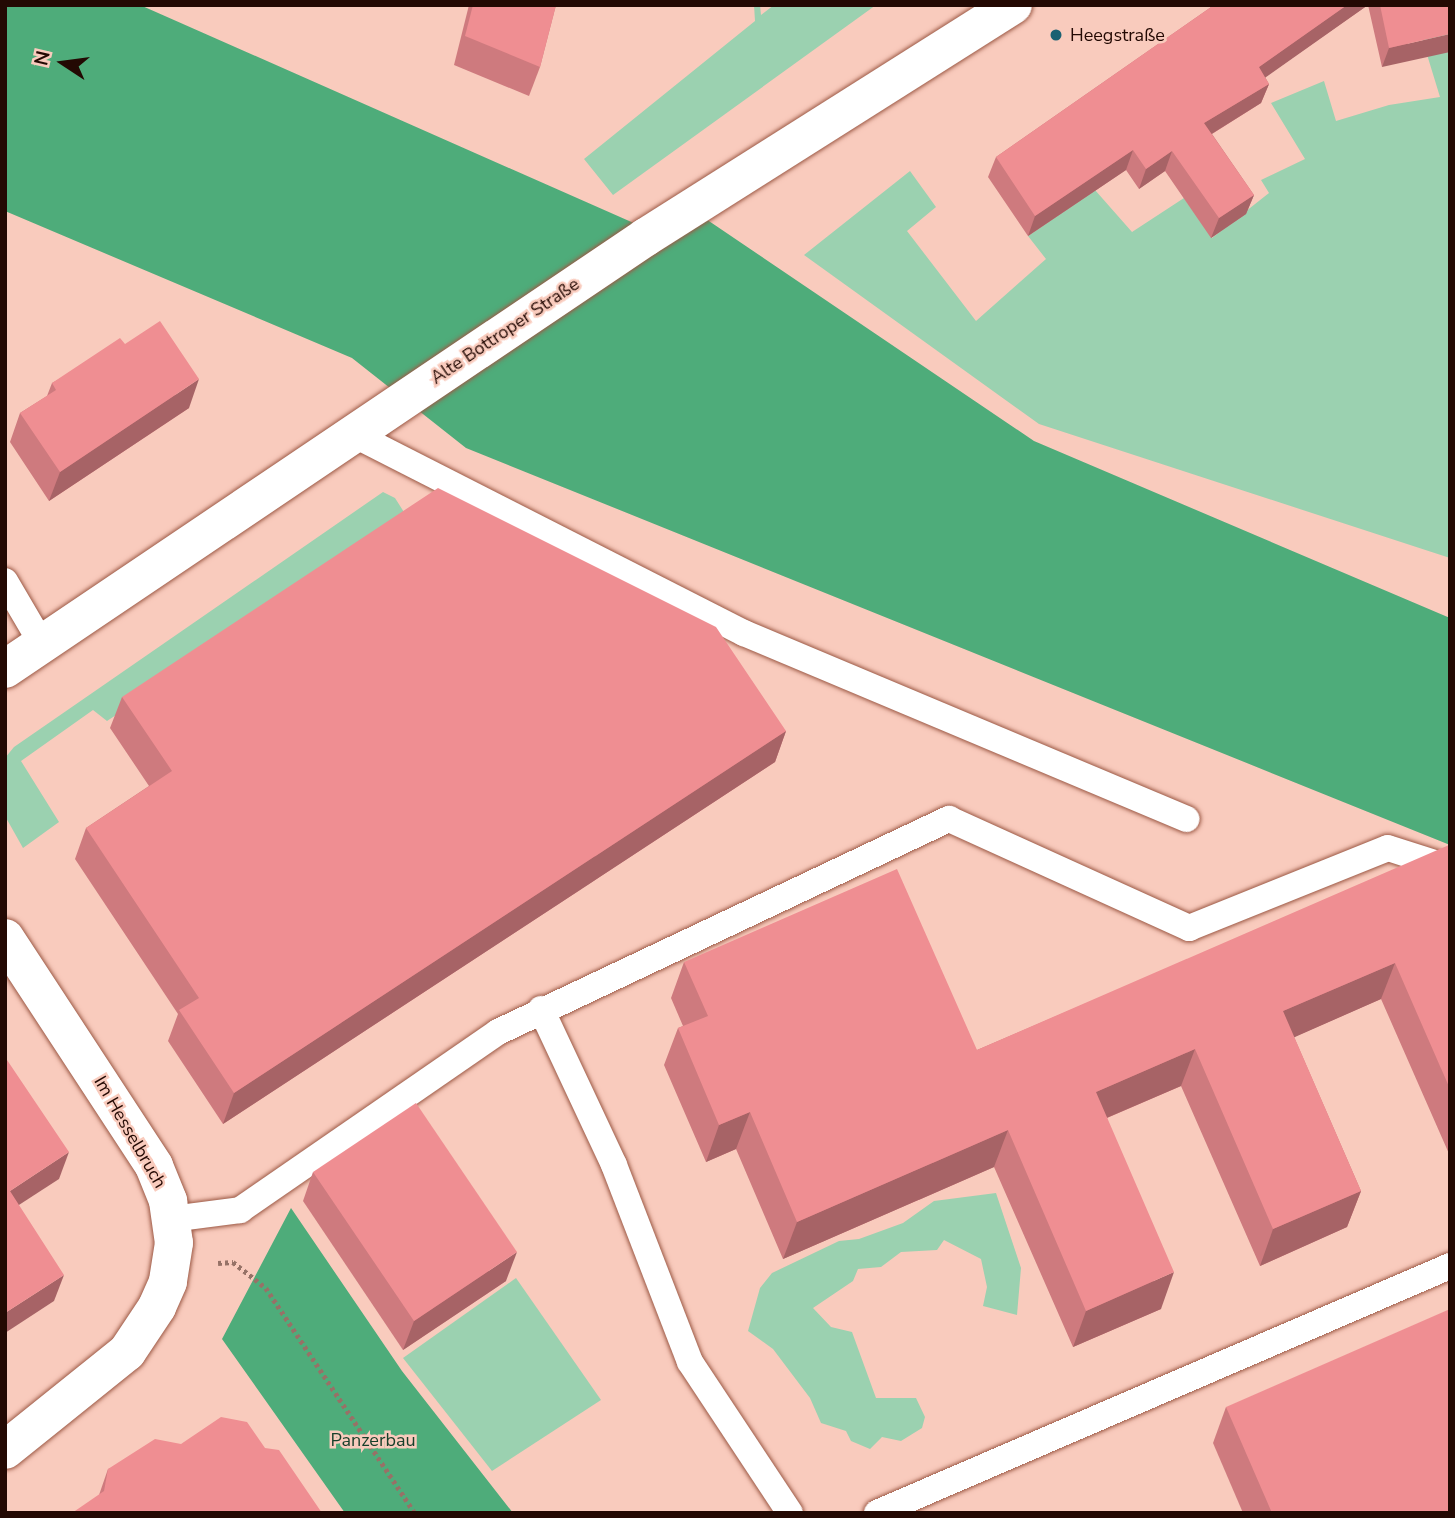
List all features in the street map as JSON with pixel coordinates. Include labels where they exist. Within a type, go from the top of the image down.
[{"type":"street","name":"Alte Bottroper Straße","points":[[5,669],[646,237],[1013,5]]},
{"type":"street","name":"Im Hesselbruch","points":[[5,938],[131,1125],[163,1184],[172,1219],[172,1263],[157,1307],[127,1352],[5,1450]]},
{"type":"lane","points":[[353,434],[744,633],[1187,819]]},
{"type":"lane","points":[[5,581],[42,644]]},
{"type":"lane","points":[[172,1219],[240,1210],[498,1032],[541,1009],[949,819],[1189,928],[1388,848],[1450,868]]},
{"type":"lane","points":[[541,1009],[614,1165],[690,1362],[790,1513]]},
{"type":"lane","points":[[877,1513],[1450,1266]]},
{"type":"path","points":[[172,1263],[233,1262],[266,1288],[415,1513]]},
{"type":"green space","points":[[5,5],[140,5],[645,228],[700,215],[1034,441],[1450,618],[1450,845],[466,448],[352,358],[5,211]]},
{"type":"green space","points":[[754,5],[760,5],[761,15],[774,5],[876,5],[613,195],[584,159],[755,21]]},
{"type":"green space","points":[[1450,31],[1450,558],[1039,424],[804,255],[910,171],[936,207],[907,231],[976,321],[1046,259],[1028,236],[1095,190],[1132,232],[1184,198],[1212,238],[1269,193],[1261,180],[1305,159],[1271,103],[1324,81],[1336,121],[1389,105],[1440,97],[1421,35]]},
{"type":"green space","points":[[383,492],[395,498],[409,520],[107,721],[93,710],[21,761],[59,822],[23,848],[5,816],[5,758],[14,747]]},
{"type":"green space","points":[[996,1193],[1021,1268],[1017,1315],[983,1306],[987,1287],[981,1259],[944,1240],[937,1250],[901,1252],[881,1267],[858,1269],[853,1281],[813,1308],[831,1327],[852,1332],[876,1398],[916,1398],[925,1417],[922,1428],[901,1441],[882,1437],[870,1449],[851,1441],[846,1431],[821,1423],[810,1398],[773,1349],[748,1331],[760,1288],[772,1273],[839,1241],[859,1239],[903,1223],[934,1201]]},
{"type":"green space","name":"Panzerbau","points":[[291,1208],[402,1371],[513,1513],[345,1513],[222,1339]]},
{"type":"green space","points":[[516,1278],[601,1400],[492,1471],[403,1358]]},
{"type":"building","points":[[473,5],[556,5],[540,67],[465,36]]},
{"type":"building","points":[[1214,5],[1347,5],[1259,67],[1269,84],[1204,123],[1254,195],[1219,218],[1172,151],[1146,169],[1133,150],[1035,216],[996,157]]},
{"type":"building","points":[[1380,5],[1450,5],[1450,34],[1389,48]]},
{"type":"building","points":[[160,321],[199,379],[60,472],[20,413],[56,390],[52,383],[120,338],[125,344]]},
{"type":"building","points":[[438,488],[716,627],[786,731],[234,1093],[179,1010],[199,998],[86,828],[172,771],[122,697]]},
{"type":"building","points":[[1449,845],[1450,1089],[1395,963],[1283,1011],[1361,1191],[1273,1229],[1195,1049],[1096,1092],[1174,1272],[1086,1311],[1008,1130],[797,1222],[750,1112],[719,1125],[678,1028],[708,1016],[684,962],[897,869],[977,1050]]},
{"type":"building","points":[[5,1057],[69,1152],[10,1191],[64,1275],[5,1313]]},
{"type":"building","points":[[416,1103],[517,1252],[414,1321],[313,1172]]},
{"type":"building","points":[[1450,1309],[1450,1513],[1272,1513],[1226,1407]]},
{"type":"building","points":[[221,1417],[247,1422],[265,1448],[279,1450],[322,1513],[72,1513],[104,1491],[108,1469],[155,1439],[181,1444]]},
{"type":"place","name":"Heegstraße","points":[[1056,35]]}]
